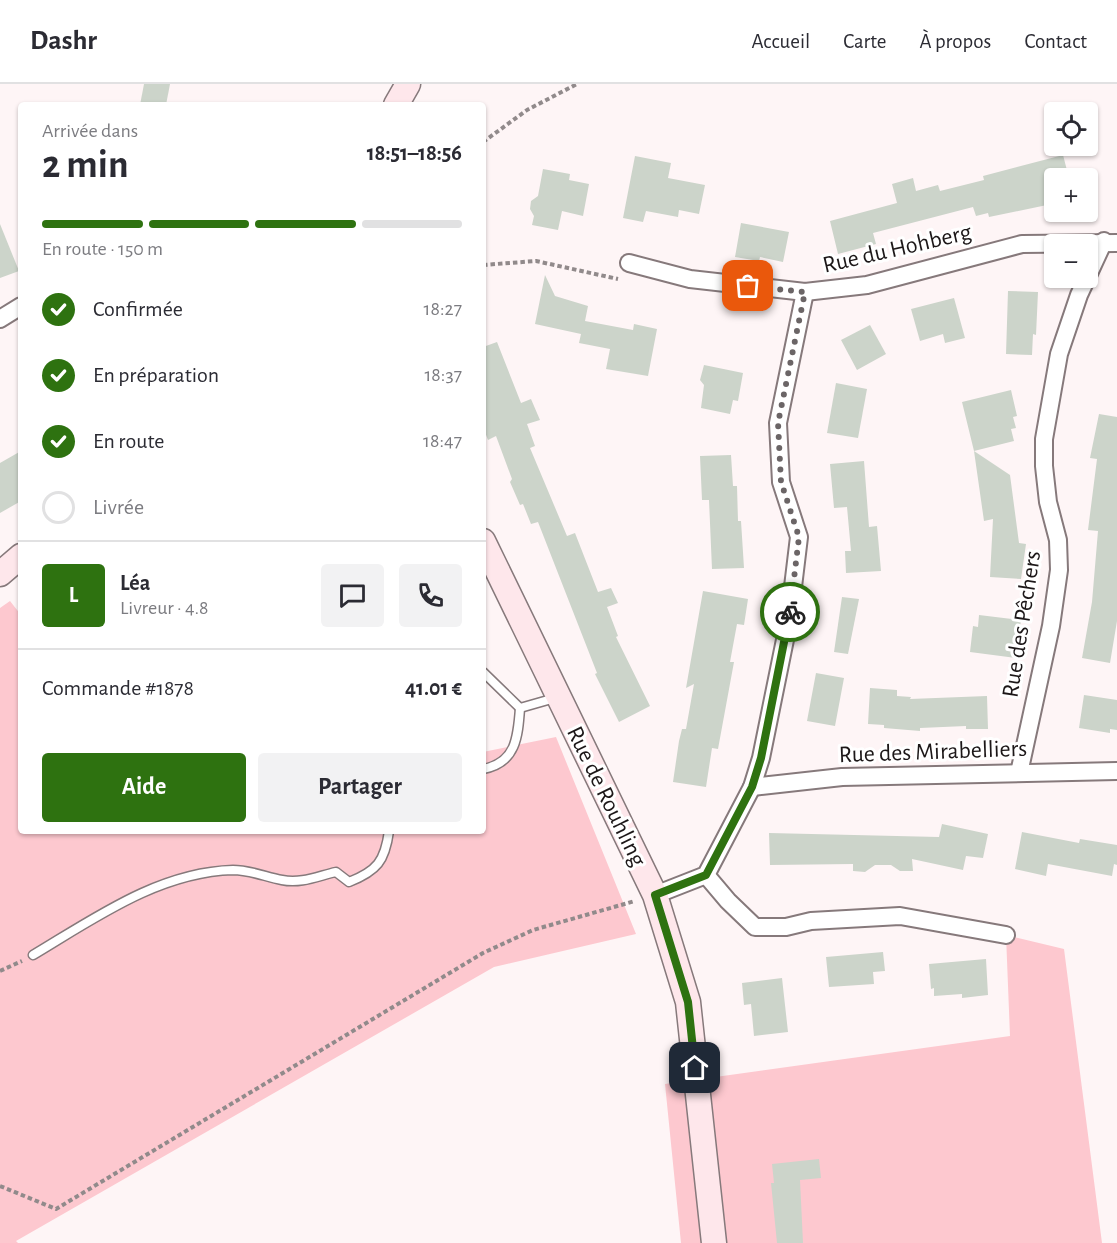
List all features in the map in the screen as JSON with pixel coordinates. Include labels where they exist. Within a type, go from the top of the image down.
[{"type":"street","points":[[398,102],[408,84]]},
{"type":"street","name":"Rue du Hohberg","points":[[706,875],[752,787],[761,758],[789,620],[799,537],[781,482],[778,423],[805,292],[867,285],[1022,244],[1111,242]]},
{"type":"street","name":"Rue des Pêchers","points":[[1019,773],[1051,626],[1059,570],[1058,540],[1048,502],[1044,439],[1059,354],[1079,295],[1111,242]]},
{"type":"street","points":[[629,263],[690,279],[805,292]]},
{"type":"street","points":[[0,319],[18,308]]},
{"type":"street","name":"Rue de Rouhling","points":[[486,547],[655,895],[688,1002],[714,1243]]},
{"type":"street","name":"Rue des Mirabelliers","points":[[752,787],[842,777],[1117,771]]},
{"type":"street","points":[[655,895],[706,875],[728,901],[755,927],[786,927],[811,921],[900,916],[1006,934]]},
{"type":"lane","points":[[486,675],[520,708]]},
{"type":"lane","points":[[520,708],[559,697]]},
{"type":"lane","points":[[486,768],[496,766],[513,750],[520,708]]},
{"type":"lane","points":[[33,955],[87,921],[154,887],[190,875],[235,870],[283,880],[304,881],[336,872],[349,882],[365,876],[377,867],[388,834]]},
{"type":"path","points":[[486,140],[527,110],[577,84]]},
{"type":"path","points":[[486,266],[536,261],[619,279],[629,263]]},
{"type":"path","points":[[0,1186],[56,1209],[483,953],[533,930],[655,895]]},
{"type":"path","points":[[0,971],[33,955]]},
{"type":"shaded area","points":[[10,601],[18,611],[18,834],[486,834],[486,751],[556,737],[636,934],[494,967],[16,1241],[18,1243],[0,1243],[0,608]]},
{"type":"shaded area","points":[[1006,935],[1064,949],[1102,1243],[681,1243],[665,1084],[1010,1036]]},
{"type":"building","points":[[144,84],[170,84],[167,102],[141,102]]},
{"type":"building","points":[[635,156],[671,163],[668,178],[705,185],[699,214],[679,210],[678,217],[646,211],[643,222],[623,218]]},
{"type":"building","points":[[1059,156],[1063,156],[1066,168],[1044,168],[1044,206],[989,217],[988,213],[976,216],[973,207],[873,233],[876,244],[838,254],[830,221],[897,203],[892,184],[913,178],[916,191],[938,185],[940,191],[984,180],[983,176]]},
{"type":"building","points":[[543,169],[570,174],[569,180],[589,184],[583,216],[562,211],[558,230],[532,225],[534,216],[530,209],[531,201],[538,196]]},
{"type":"building","points":[[741,223],[789,232],[783,262],[760,257],[759,261],[735,257]]},
{"type":"building","points":[[0,224],[18,271],[0,278]]},
{"type":"building","points":[[545,275],[555,296],[588,306],[585,321],[633,330],[634,324],[657,329],[648,376],[606,369],[610,349],[579,343],[581,334],[535,324]]},
{"type":"building","points":[[1008,291],[1038,292],[1036,335],[1033,334],[1032,355],[1006,354]]},
{"type":"building","points":[[954,298],[965,338],[945,343],[943,334],[920,341],[911,309]]},
{"type":"building","points":[[870,325],[886,354],[857,370],[841,340]]},
{"type":"building","points":[[497,342],[521,403],[531,399],[540,420],[527,424],[535,446],[530,448],[567,536],[575,533],[598,592],[611,588],[618,603],[607,607],[618,636],[616,637],[650,706],[619,722],[595,674],[597,673],[538,522],[531,524],[523,504],[520,505],[510,482],[512,479],[496,436],[488,440],[486,435],[486,346]]},
{"type":"building","points":[[704,365],[743,373],[738,401],[733,400],[730,414],[701,408],[704,385],[700,380]]},
{"type":"building","points":[[836,383],[867,389],[858,438],[827,433]]},
{"type":"building","points":[[1011,390],[1017,416],[1013,417],[1016,428],[1011,429],[1014,441],[974,451],[962,402]]},
{"type":"building","points":[[1099,414],[1117,417],[1117,621],[1110,663],[1082,658],[1092,602],[1098,531],[1088,530],[1097,459],[1090,458]]},
{"type":"building","points":[[974,451],[1010,475],[1019,543],[1026,544],[1021,579],[990,577],[993,519],[984,521]]},
{"type":"building","points":[[18,453],[18,503],[0,513],[0,463]]},
{"type":"building","points":[[731,455],[733,486],[737,486],[738,521],[741,521],[744,568],[712,569],[709,500],[702,500],[700,456]]},
{"type":"building","points":[[864,461],[869,527],[877,526],[881,571],[846,573],[845,551],[851,551],[847,507],[834,508],[830,464]]},
{"type":"building","points":[[703,591],[748,599],[744,625],[737,624],[730,662],[734,662],[718,749],[712,748],[706,787],[673,782],[679,741],[682,729],[686,729],[694,684],[686,688]]},
{"type":"building","points":[[842,597],[859,599],[848,654],[834,652]]},
{"type":"building","points":[[979,615],[1021,620],[1016,658],[970,652],[973,626],[978,627]]},
{"type":"building","points":[[816,673],[844,678],[835,726],[807,721]]},
{"type":"building","points":[[870,688],[897,690],[897,696],[911,697],[910,699],[987,696],[988,729],[966,729],[966,726],[920,728],[920,731],[884,728],[884,725],[868,724]]},
{"type":"building","points":[[1084,695],[1117,700],[1117,730],[1110,729],[1110,733],[1079,728]]},
{"type":"building","points":[[942,824],[988,834],[983,858],[966,856],[963,870],[912,859],[913,871],[900,871],[891,865],[875,865],[865,872],[853,871],[853,864],[770,865],[769,833],[939,837]]},
{"type":"building","points":[[1022,832],[1079,843],[1080,839],[1117,845],[1117,865],[1114,864],[1112,876],[1048,864],[1046,876],[1015,869]]},
{"type":"building","points":[[883,952],[885,971],[873,972],[874,984],[829,987],[826,957]]},
{"type":"building","points":[[986,959],[988,995],[962,998],[962,994],[934,996],[934,988],[931,989],[929,964]]},
{"type":"building","points":[[782,978],[788,1032],[754,1036],[751,1004],[744,1005],[742,983]]},
{"type":"building","points":[[819,1159],[821,1178],[800,1180],[803,1243],[777,1243],[771,1183],[774,1183],[772,1164]]},
{"type":"way so far","points":[[748,286],[805,292],[778,423],[781,482],[799,537],[790,612]]},
{"type":"route","points":[[695,1068],[688,1002],[655,895],[706,875],[752,787],[761,758],[790,612]]}]
